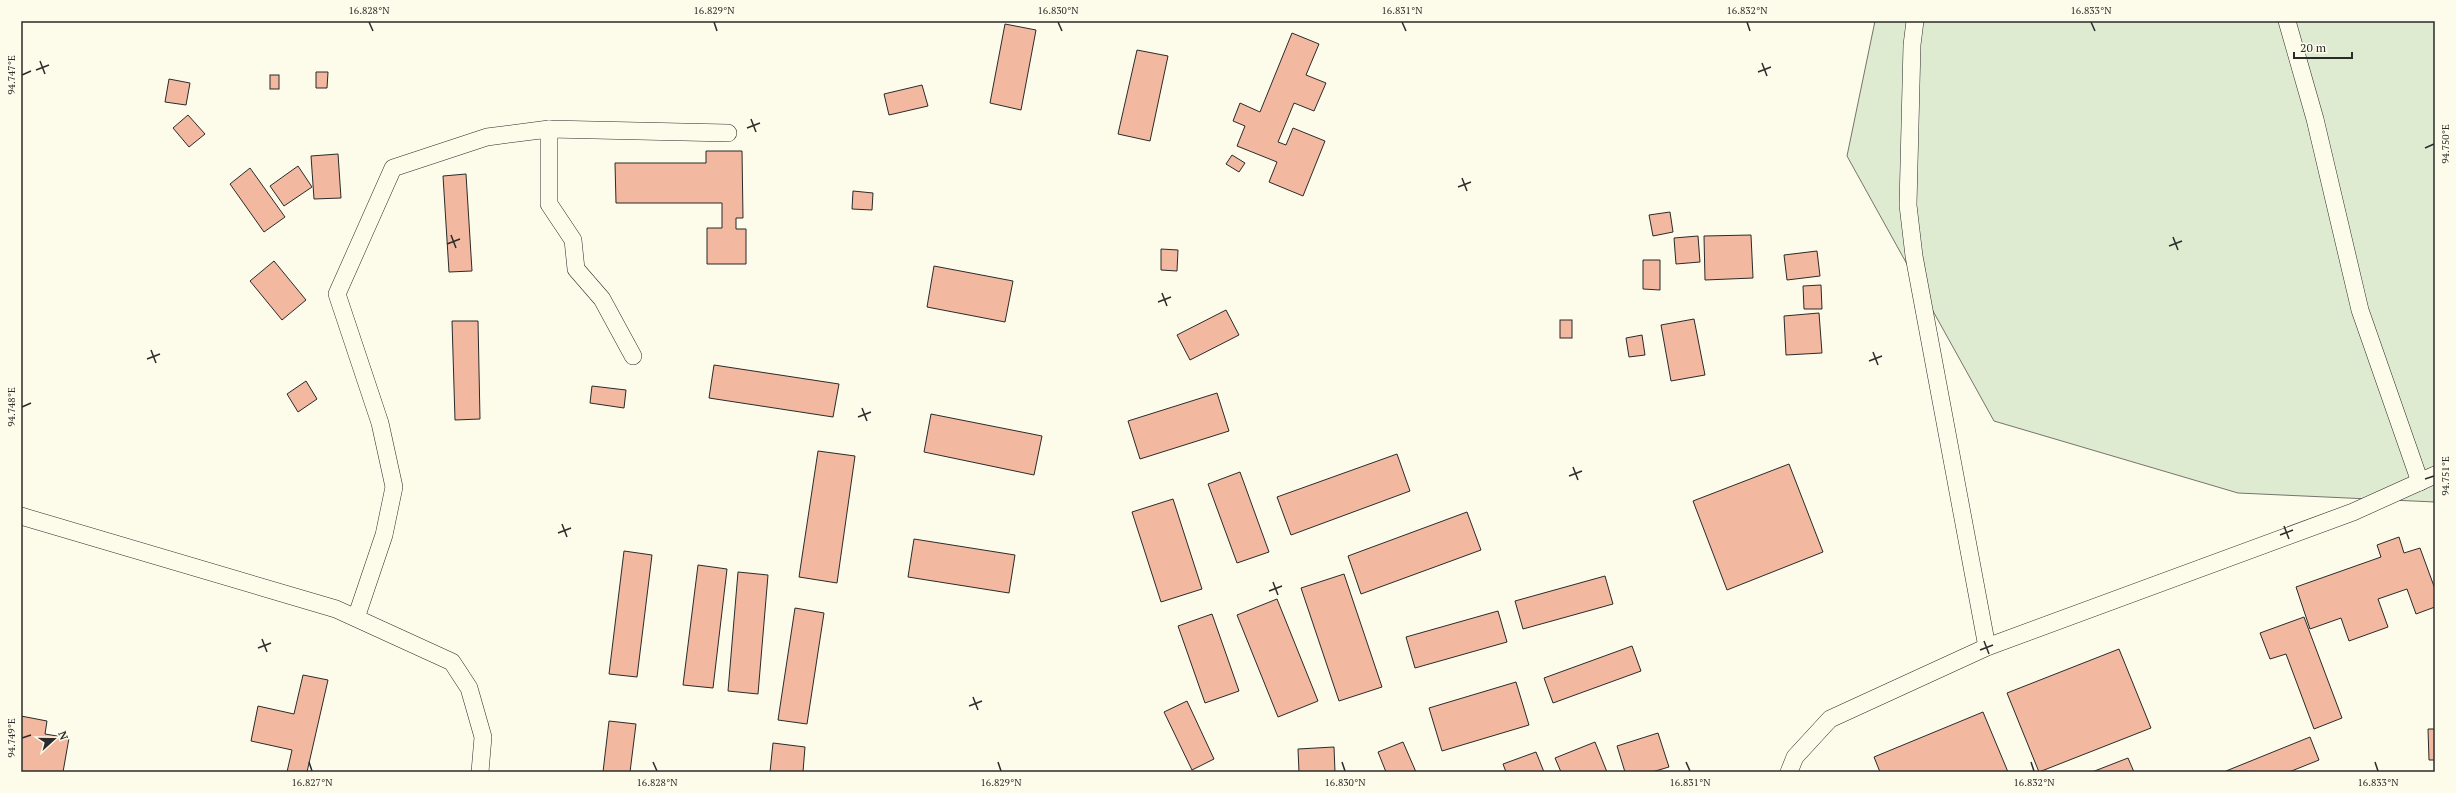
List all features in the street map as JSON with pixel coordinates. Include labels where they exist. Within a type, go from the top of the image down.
[{"type":"street","points":[[1915,21],[1912,45],[1909,212],[1914,256],[1987,648]]},
{"type":"street","points":[[2287,21],[2315,119],[2360,310],[2420,482]]},
{"type":"street","points":[[356,618],[384,535],[394,487],[380,423],[337,294],[393,168],[487,137],[549,129],[728,133]]},
{"type":"street","points":[[549,129],[549,204],[573,240],[576,269],[602,298],[633,356]]},
{"type":"street","points":[[1789,772],[1795,757],[1830,719],[1987,648],[2354,512],[2435,475]]},
{"type":"street","points":[[21,516],[336,609],[452,662],[469,688],[483,737],[480,772]]},
{"type":"green space","points":[[1875,21],[2435,21],[2435,502],[2238,493],[1994,421],[1847,156]]},
{"type":"building","points":[[1005,24],[1036,30],[1021,110],[990,103]]},
{"type":"building","points":[[1292,33],[1319,44],[1306,75],[1326,83],[1314,111],[1294,103],[1278,142],[1286,145],[1293,128],[1325,141],[1303,196],[1269,182],[1277,162],[1237,146],[1245,126],[1233,121],[1240,103],[1260,112]]},
{"type":"building","points":[[1137,50],[1168,56],[1150,141],[1118,134]]},
{"type":"building","points":[[316,72],[328,72],[327,88],[316,88]]},
{"type":"building","points":[[270,75],[279,75],[279,89],[270,89]]},
{"type":"building","points":[[169,79],[190,83],[186,105],[165,102]]},
{"type":"building","points":[[922,85],[928,106],[889,115],[884,94]]},
{"type":"building","points":[[188,115],[205,134],[189,147],[173,128]]},
{"type":"building","points":[[706,151],[742,151],[743,218],[736,218],[736,229],[746,229],[746,264],[707,264],[707,228],[722,228],[722,203],[616,203],[615,163],[706,163]]},
{"type":"building","points":[[338,154],[341,198],[314,199],[311,156]]},
{"type":"building","points":[[1232,155],[1245,163],[1239,172],[1226,164]]},
{"type":"building","points":[[298,166],[312,187],[284,206],[270,186]]},
{"type":"building","points":[[250,168],[285,217],[264,232],[230,184]]},
{"type":"building","points":[[466,174],[472,271],[449,272],[443,176]]},
{"type":"building","points":[[853,191],[873,193],[872,210],[852,209]]},
{"type":"building","points":[[1670,212],[1673,232],[1653,236],[1649,215]]},
{"type":"building","points":[[1751,235],[1753,278],[1705,280],[1704,236]]},
{"type":"building","points":[[1698,236],[1700,262],[1676,264],[1674,238]]},
{"type":"building","points":[[1161,249],[1178,250],[1177,271],[1161,270]]},
{"type":"building","points":[[1817,251],[1820,276],[1787,280],[1784,255]]},
{"type":"building","points":[[1643,260],[1660,260],[1660,290],[1643,289]]},
{"type":"building","points":[[274,261],[306,300],[282,320],[250,281]]},
{"type":"building","points":[[934,266],[1013,281],[1005,322],[927,307]]},
{"type":"building","points":[[1821,285],[1822,309],[1804,309],[1803,286]]},
{"type":"building","points":[[1226,310],[1239,335],[1190,360],[1177,335]]},
{"type":"building","points":[[1819,313],[1822,353],[1786,355],[1784,316]]},
{"type":"building","points":[[1694,319],[1705,375],[1671,381],[1661,325]]},
{"type":"building","points":[[1560,320],[1572,320],[1572,338],[1560,338]]},
{"type":"building","points":[[452,321],[478,321],[480,419],[455,420]]},
{"type":"building","points":[[1642,335],[1645,355],[1629,357],[1626,338]]},
{"type":"building","points":[[714,365],[839,384],[833,417],[709,398]]},
{"type":"building","points":[[306,381],[317,399],[298,412],[287,394]]},
{"type":"building","points":[[592,386],[626,390],[624,408],[590,403]]},
{"type":"building","points":[[1217,393],[1229,431],[1140,459],[1128,421]]},
{"type":"building","points":[[931,414],[1042,436],[1034,475],[924,452]]},
{"type":"building","points":[[818,451],[855,456],[837,583],[799,577]]},
{"type":"building","points":[[1397,454],[1410,491],[1291,535],[1277,497]]},
{"type":"building","points":[[1789,464],[1823,552],[1727,590],[1693,501]]},
{"type":"building","points":[[1240,472],[1269,552],[1237,563],[1208,484]]},
{"type":"building","points":[[1173,499],[1202,589],[1161,602],[1132,512]]},
{"type":"building","points":[[1467,512],[1481,550],[1361,594],[1348,556]]},
{"type":"building","points":[[2399,537],[2404,553],[2420,548],[2435,589],[2435,607],[2416,614],[2407,589],[2378,599],[2388,627],[2349,641],[2341,618],[2310,629],[2296,587],[2381,557],[2377,545]]},
{"type":"building","points":[[914,539],[1015,555],[1009,593],[908,577]]},
{"type":"building","points":[[624,551],[652,555],[637,677],[609,674]]},
{"type":"building","points":[[698,565],[727,569],[713,688],[683,685]]},
{"type":"building","points":[[738,572],[768,575],[758,694],[728,691]]},
{"type":"building","points":[[1344,574],[1382,687],[1339,701],[1301,588]]},
{"type":"building","points":[[1605,576],[1613,604],[1523,629],[1515,601]]},
{"type":"building","points":[[1277,599],[1318,701],[1278,717],[1237,615]]},
{"type":"building","points":[[795,608],[824,613],[807,724],[778,720]]},
{"type":"building","points":[[1498,611],[1507,642],[1415,668],[1406,637]]},
{"type":"building","points":[[1212,614],[1239,691],[1205,703],[1178,626]]},
{"type":"building","points":[[2304,617],[2342,718],[2314,729],[2286,654],[2270,659],[2260,633]]},
{"type":"building","points":[[1632,646],[1641,671],[1553,703],[1544,678]]},
{"type":"building","points":[[2119,649],[2151,728],[2039,772],[2007,693]]},
{"type":"building","points":[[303,675],[328,680],[307,772],[287,772],[292,750],[251,741],[258,706],[294,714]]},
{"type":"building","points":[[1516,682],[1529,725],[1442,751],[1429,708]]},
{"type":"building","points":[[1187,701],[1214,759],[1192,770],[1164,712]]},
{"type":"building","points":[[1983,712],[2008,772],[1880,772],[1874,757]]},
{"type":"building","points":[[21,716],[47,721],[45,734],[69,738],[63,772],[21,772]]},
{"type":"building","points":[[609,721],[636,724],[630,772],[603,772]]},
{"type":"building","points":[[2428,729],[2435,729],[2435,760],[2429,760]]},
{"type":"building","points":[[1658,733],[1669,767],[1652,772],[1625,772],[1617,746]]},
{"type":"building","points":[[2310,737],[2319,760],[2289,772],[2226,771]]},
{"type":"building","points":[[1403,742],[1416,772],[1386,772],[1378,752]]},
{"type":"building","points":[[1595,742],[1607,772],[1561,772],[1555,758]]},
{"type":"building","points":[[773,743],[805,747],[803,772],[770,772]]},
{"type":"building","points":[[1334,747],[1335,772],[1299,772],[1298,749]]},
{"type":"building","points":[[1536,752],[1544,772],[1506,772],[1503,764]]},
{"type":"building","points":[[2128,758],[2134,772],[2092,772]]}]
